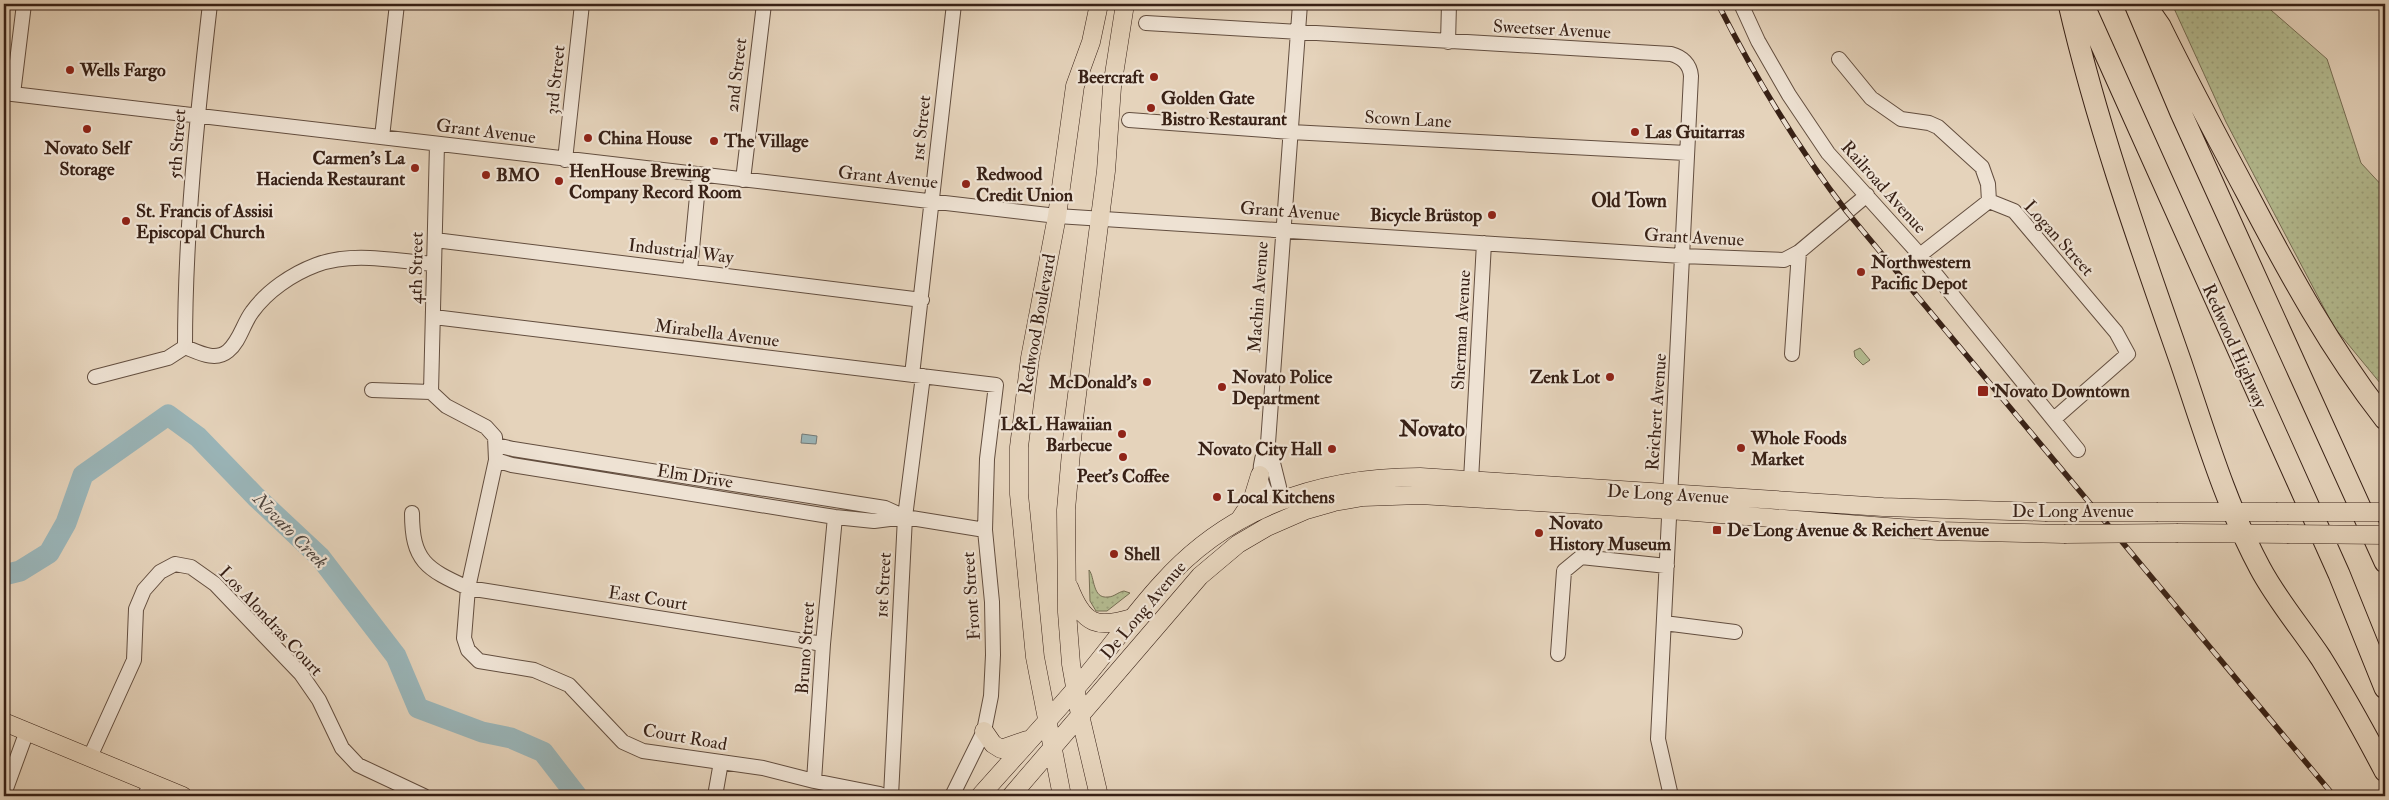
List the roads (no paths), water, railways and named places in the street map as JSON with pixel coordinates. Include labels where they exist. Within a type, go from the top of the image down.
[{"type":"highway","points":[[2069,4],[2084,70],[2150,272],[2242,532],[2260,569],[2320,658],[2364,731],[2385,771]]},
{"type":"highway","name":"Redwood Highway","points":[[2083,4],[2339,574],[2385,688]]},
{"type":"highway","points":[[2135,4],[2181,113],[2385,562]]},
{"type":"highway","points":[[2144,4],[2160,26],[2285,266],[2327,337],[2358,384],[2385,419]]},
{"type":"main road","name":"Redwood Boulevard","points":[[1062,796],[1035,657],[1026,579],[1019,464],[1027,378],[1057,216],[1075,86],[1091,42],[1099,4]]},
{"type":"main road","points":[[1099,796],[1075,689],[1068,634],[1066,580],[1068,482],[1106,171],[1112,87],[1125,4]]},
{"type":"main road","points":[[1240,519],[1252,501],[1260,475]]},
{"type":"main road","name":"De Long Avenue","points":[[980,796],[1075,689],[1161,583],[1201,546],[1240,519],[1277,502],[1324,486],[1367,478],[1420,477],[1554,487],[1876,526],[1938,531],[2064,534],[2242,532],[2385,535]]},
{"type":"main road","name":"De Long Avenue","points":[[1011,796],[1200,576],[1238,544],[1285,519],[1334,502],[1390,495],[2046,512],[2385,512]]},
{"type":"main road","points":[[1277,502],[1285,519]]},
{"type":"main road","points":[[1876,526],[1900,519],[1935,521],[1939,517],[1940,510]]},
{"type":"main road","points":[[1066,580],[1076,604],[1083,614],[1094,623],[1103,625],[1117,623],[1135,617]]},
{"type":"main road","points":[[4,722],[90,757],[147,790],[183,796]]},
{"type":"main road","points":[[984,731],[993,744],[1001,749],[1030,739]]},
{"type":"street","points":[[9,94],[24,4]]},
{"type":"street","name":"5th Street","points":[[185,347],[185,308],[197,115],[210,4]]},
{"type":"street","points":[[382,137],[397,4]]},
{"type":"street","name":"3rd Street","points":[[565,160],[582,4]]},
{"type":"street","name":"2nd Street","points":[[743,180],[764,4]]},
{"type":"street","name":"1st Street","points":[[888,795],[905,517],[918,376],[922,300],[954,4]]},
{"type":"street","name":"Machin Avenue","points":[[1277,502],[1279,487],[1268,443],[1282,229],[1300,4]]},
{"type":"street","points":[[1448,42],[1450,4]]},
{"type":"street","name":"Railroad Avenue","points":[[1741,4],[1758,41],[1789,95],[1828,153],[1920,255],[2078,450]]},
{"type":"street","name":"Sweetser Avenue","points":[[1146,23],[1671,54],[1684,60]]},
{"type":"street","points":[[1839,59],[1878,103],[1901,119],[1929,123],[1938,127],[1982,166],[1988,184],[1988,201],[1920,255]]},
{"type":"street","name":"Reichert Avenue","points":[[1672,796],[1658,739],[1691,76],[1684,60]]},
{"type":"street","name":"Grant Avenue","points":[[9,94],[1057,216],[1682,256],[1784,260],[1799,252]]},
{"type":"street","name":"Scown Lane","points":[[1129,120],[1291,132],[1686,153]]},
{"type":"street","name":"4th Street","points":[[431,392],[437,144]]},
{"type":"street","points":[[690,270],[699,175]]},
{"type":"street","points":[[1792,354],[1799,252],[1867,195]]},
{"type":"street","name":"Logan Street","points":[[1988,201],[2014,211],[2116,332],[2128,354],[2054,419]]},
{"type":"street","name":"Industrial Way","points":[[435,240],[922,300]]},
{"type":"street","name":"Sherman Avenue","points":[[1471,480],[1484,243]]},
{"type":"street","points":[[95,377],[168,358],[185,347],[210,356],[227,352],[240,334],[251,312],[270,293],[292,276],[317,265],[348,257],[434,264]]},
{"type":"street","name":"Mirabella Avenue","points":[[434,318],[996,385]]},
{"type":"street","name":"Front Street","points":[[952,796],[984,731],[991,696],[994,655],[992,602],[985,530],[987,459],[996,385]]},
{"type":"street","points":[[372,390],[431,392],[446,406],[486,427],[495,437],[496,460]]},
{"type":"street","name":"Machin Avenue","points":[[1260,475],[1262,456],[1268,443]]},
{"type":"street","name":"Elm Drive","points":[[496,445],[885,508],[905,517],[985,530]]},
{"type":"street","name":"Elm Drive","points":[[496,460],[512,465],[835,517],[874,521],[905,517]]},
{"type":"street","name":"Court Road","points":[[496,460],[468,588],[464,638],[468,650],[479,661],[534,670],[569,685],[623,742],[643,751],[763,768],[814,781],[888,795]]},
{"type":"street","points":[[1260,475],[1267,494],[1277,502]]},
{"type":"street","name":"East Court","points":[[412,513],[412,534],[420,558],[445,576],[468,588],[823,644]]},
{"type":"street","name":"Bruno Street","points":[[814,781],[823,644],[835,517]]},
{"type":"street","points":[[1558,654],[1564,571],[1581,558],[1667,566]]},
{"type":"street","name":"Los Alondras Court","points":[[90,757],[134,660],[136,609],[144,590],[160,572],[175,564],[192,567],[215,584],[301,674],[319,700],[342,748],[358,765],[424,796]]},
{"type":"street","points":[[1664,623],[1735,632]]},
{"type":"street","points":[[4,794],[27,731]]},
{"type":"street","points":[[715,796],[720,762]]},
{"type":"water","points":[[802,434],[817,436],[816,444],[801,443]]},
{"type":"waterway","name":"Novato Creek","points":[[4,575],[20,571],[49,553],[66,523],[83,475],[168,415],[198,437],[256,497],[320,557],[396,656],[418,708],[482,732],[511,738],[543,752],[577,796]]},
{"type":"railway","points":[[1718,4],[1747,58],[1794,137],[1847,212],[2334,796]]},
{"type":"place","name":"Wells Fargo","points":[[70,70]]},
{"type":"place","name":"Beercraft","points":[[1154,77]]},
{"type":"place","name":"Golden Gate Bistro Restaurant","points":[[1151,108]]},
{"type":"place","name":"Novato Self Storage","points":[[87,129]]},
{"type":"place","name":"Las Guitarras","points":[[1635,132]]},
{"type":"place","name":"China House","points":[[588,138]]},
{"type":"place","name":"The Village","points":[[714,141]]},
{"type":"place","name":"Carmen's La Hacienda Restaurant","points":[[415,168]]},
{"type":"place","name":"BMO","points":[[486,175]]},
{"type":"place","name":"HenHouse Brewing Company Record Room","points":[[559,181]]},
{"type":"place","name":"Redwood Credit Union","points":[[966,184]]},
{"type":"place","name":"Bicycle Brüstop","points":[[1492,215]]},
{"type":"place","name":"St. Francis of Assisi Episcopal Church","points":[[126,221]]},
{"type":"place","name":"Northwestern Pacific Depot","points":[[1861,272]]},
{"type":"place","name":"Zenk Lot","points":[[1610,377]]},
{"type":"place","name":"McDonald's","points":[[1147,382]]},
{"type":"place","name":"Novato Police Department","points":[[1222,387]]},
{"type":"place","name":"Novato Downtown","points":[[1983,391]]},
{"type":"place","name":"L&L Hawaiian Barbecue","points":[[1122,434]]},
{"type":"place","name":"Whole Foods Market","points":[[1741,448]]},
{"type":"place","name":"Novato City Hall","points":[[1332,449]]},
{"type":"place","name":"Peet's Coffee","points":[[1123,457]]},
{"type":"place","name":"Local Kitchens","points":[[1217,497]]},
{"type":"place","name":"De Long Avenue & Reichert Avenue","points":[[1717,530]]},
{"type":"place","name":"Novato History Museum","points":[[1539,533]]},
{"type":"place","name":"Shell","points":[[1114,554]]},
{"type":"district","name":"Old Town","points":[[1629,200]]},
{"type":"district","name":"Novato","points":[[1432,428]]}]
